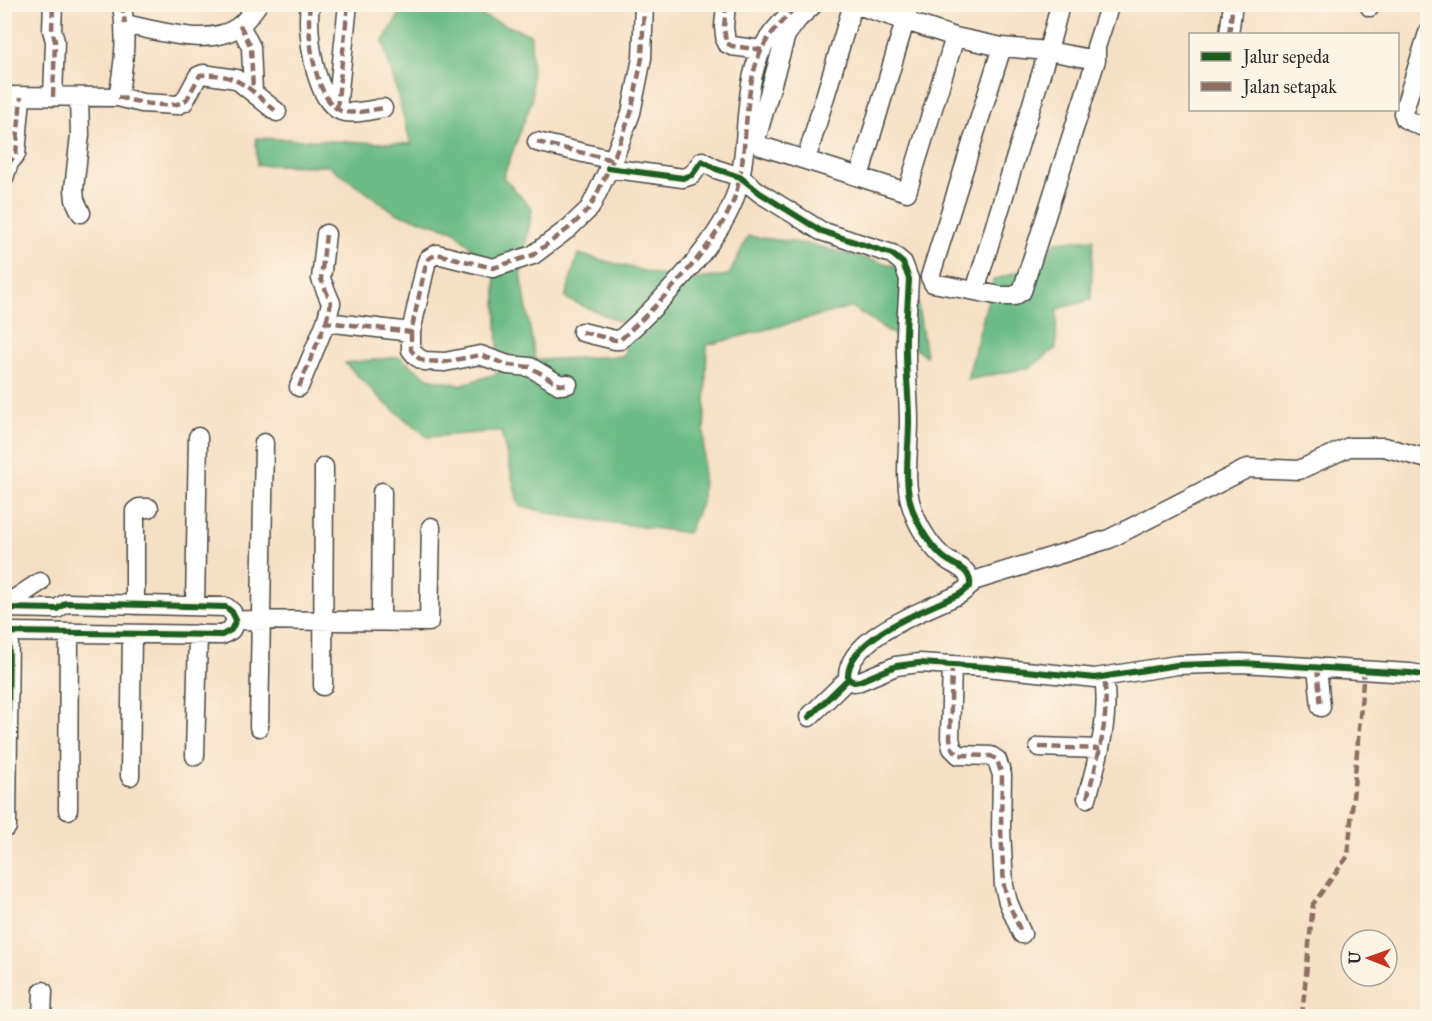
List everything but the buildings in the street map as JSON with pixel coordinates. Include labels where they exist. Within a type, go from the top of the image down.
[{"type":"street","points":[[53,4],[52,30],[55,41],[53,98]]},
{"type":"street","points":[[118,97],[124,66],[125,24],[122,4]]},
{"type":"street","points":[[125,24],[201,38],[229,32],[240,25],[258,4]]},
{"type":"street","points":[[310,4],[308,21],[313,61],[331,105],[348,112],[383,108]]},
{"type":"street","points":[[337,109],[348,4]]},
{"type":"street","points":[[568,384],[560,385],[530,366],[508,365],[480,355],[444,362],[424,361],[411,350],[411,332],[428,259],[437,254],[490,268],[533,255],[569,228],[590,208],[628,124],[638,84],[645,33],[645,4]]},
{"type":"street","points":[[726,4],[724,27],[726,43],[762,50]]},
{"type":"street","points":[[582,332],[615,340],[625,335],[698,258],[728,212],[740,177],[751,87],[762,50],[772,34],[798,4]]},
{"type":"street","points":[[814,4],[798,19],[786,35],[757,142],[761,146],[907,192],[955,37]]},
{"type":"street","points":[[806,160],[853,4],[908,10],[955,37],[1002,47],[1048,51],[1096,60]]},
{"type":"street","points":[[1229,33],[1233,4]]},
{"type":"street","points":[[859,177],[908,10]]},
{"type":"street","points":[[1002,47],[930,277],[933,283],[1001,296],[1014,296],[1023,291],[1096,60],[1096,47],[1108,10]]},
{"type":"street","points":[[975,291],[1058,13]]},
{"type":"street","points":[[240,25],[251,47],[253,92]]},
{"type":"street","points":[[1423,128],[1405,119],[1403,113],[1428,33]]},
{"type":"street","points":[[4,178],[9,163],[16,154],[13,97],[118,97],[142,104],[177,105],[184,102],[198,76],[203,74],[236,79],[277,112]]},
{"type":"street","points":[[79,97],[81,135],[74,189],[75,200],[81,213]]},
{"type":"street","points":[[537,142],[610,164],[683,178],[692,175],[702,161],[716,169],[740,177],[760,193],[821,231],[892,254],[906,269],[909,279],[906,351],[909,498],[913,511],[931,545],[943,558],[957,564],[968,574],[970,586],[960,594],[875,636],[855,656],[847,671],[848,679]]},
{"type":"street","points":[[298,387],[326,322],[331,303],[321,279],[326,234]]},
{"type":"street","points":[[326,322],[411,332]]},
{"type":"street","points":[[195,606],[198,437]]},
{"type":"street","points":[[259,727],[264,442]]},
{"type":"street","points":[[970,582],[1109,539],[1248,468],[1299,470],[1348,447],[1384,447],[1428,459]]},
{"type":"street","points":[[323,686],[324,467]]},
{"type":"street","points":[[381,621],[382,492]]},
{"type":"street","points":[[135,605],[135,511],[139,508],[149,508]]},
{"type":"street","points":[[236,620],[429,622],[431,527]]},
{"type":"street","points":[[4,607],[40,582]]},
{"type":"street","points":[[4,607],[57,609],[66,603],[226,607],[236,620]]},
{"type":"street","points":[[57,609],[63,633],[68,810]]},
{"type":"street","points":[[7,827],[9,632],[222,635],[231,630],[236,620]]},
{"type":"street","points":[[130,776],[132,634]]},
{"type":"street","points":[[195,756],[198,634]]},
{"type":"street","points":[[848,679],[854,682],[860,681],[896,666],[919,663],[1088,677],[1104,677],[1177,665],[1241,663],[1287,667],[1317,666],[1428,676]]},
{"type":"street","points":[[952,665],[950,738],[952,748],[959,755],[995,757],[999,764],[1002,784],[1001,829],[1004,886],[1008,902],[1022,934]]},
{"type":"street","points":[[1317,666],[1321,707]]},
{"type":"street","points":[[1087,798],[1100,749],[1106,707],[1104,677]]},
{"type":"street","points":[[809,717],[848,679]]},
{"type":"street","points":[[1039,747],[1100,749]]},
{"type":"street","points":[[42,1017],[43,991]]},
{"type":"green space","points":[[454,5],[531,35],[532,100],[503,177],[532,209],[521,273],[535,360],[624,356],[628,325],[565,298],[578,254],[682,281],[729,275],[748,236],[808,244],[912,270],[926,356],[852,307],[707,345],[702,501],[688,533],[564,516],[519,506],[501,431],[428,437],[386,404],[345,363],[399,357],[428,378],[460,385],[499,373],[495,272],[454,230],[396,213],[329,166],[257,165],[256,138],[411,144],[383,41],[403,9]]},
{"type":"green space","points":[[1093,239],[1091,300],[1057,309],[1056,348],[1031,367],[967,380],[993,280],[1037,265],[1056,242]]},
{"type":"marked path","points":[[51,4],[71,4]]},
{"type":"marked path","points":[[53,4],[52,30],[55,41],[53,97]]},
{"type":"marked path","points":[[122,4],[125,24]]},
{"type":"marked path","points":[[310,4],[311,46],[318,79],[324,93],[341,111],[362,112],[383,108]]},
{"type":"marked path","points":[[337,109],[348,4]]},
{"type":"marked path","points":[[299,387],[326,322],[411,332],[428,259],[437,254],[493,268],[533,255],[569,228],[590,208],[613,160],[631,113],[642,58],[644,4]]},
{"type":"marked path","points":[[726,4],[724,27],[726,43],[762,50]]},
{"type":"marked path","points":[[582,332],[620,340],[668,293],[700,255],[726,217],[739,181],[755,68],[764,44],[798,4]]},
{"type":"marked path","points":[[1229,33],[1233,4]]},
{"type":"marked path","points":[[240,25],[251,47],[253,92]]},
{"type":"marked path","points":[[118,97],[173,105],[187,99],[200,75],[224,76],[243,84],[277,112]]},
{"type":"marked path","points":[[4,178],[9,163],[16,154],[21,97]]},
{"type":"marked path","points":[[537,142],[613,160]]},
{"type":"marked path","points":[[326,234],[321,279],[331,303],[326,322]]},
{"type":"marked path","points":[[411,332],[411,350],[424,361],[445,362],[480,355],[508,365],[530,367],[560,385],[568,384]]},
{"type":"marked path","points":[[952,665],[950,738],[952,748],[959,755],[991,756],[997,760],[1002,775],[1001,829],[1004,886],[1008,902],[1022,934]]},
{"type":"marked path","points":[[1317,667],[1321,707]]},
{"type":"marked path","points":[[1302,1016],[1313,904],[1348,856],[1364,670]]},
{"type":"marked path","points":[[1087,798],[1104,723],[1104,677]]},
{"type":"marked path","points":[[1039,747],[1100,749]]},
{"type":"cycle path","points":[[608,168],[683,178],[692,175],[702,161],[716,169],[740,177],[760,193],[821,231],[892,254],[903,263],[909,279],[906,325],[909,498],[917,521],[928,540],[945,559],[968,575],[970,586],[960,594],[891,626],[874,638],[860,650],[851,664],[848,679]]},
{"type":"cycle path","points":[[4,608],[57,609],[66,603],[226,607],[236,620],[231,630],[222,635],[9,632],[7,827]]},
{"type":"cycle path","points":[[809,717],[848,679],[854,682],[860,681],[896,666],[919,663],[1095,678],[1177,665],[1241,663],[1428,676]]}]
